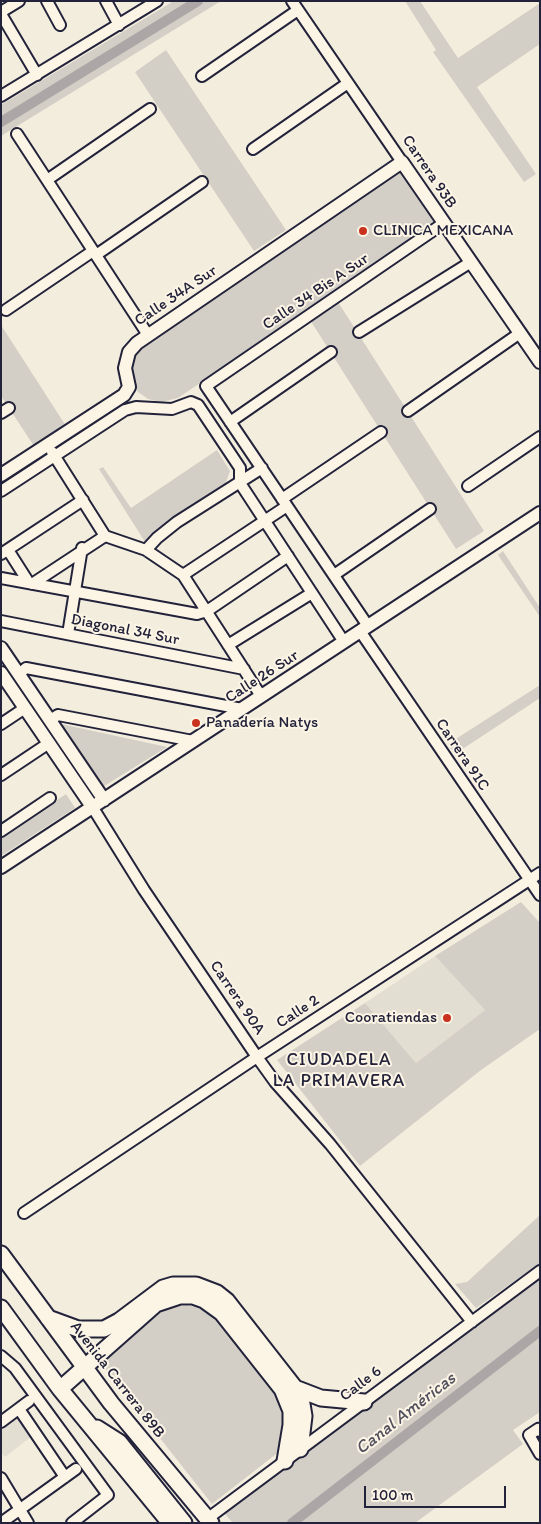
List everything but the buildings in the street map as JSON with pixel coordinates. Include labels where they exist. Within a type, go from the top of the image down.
[{"type":"main road","name":"Avenida Carrera 89B","points":[[1,1254],[84,1367],[206,1521]]},
{"type":"main road","points":[[48,1318],[78,1329],[104,1329],[119,1322],[163,1288],[185,1284],[207,1288],[227,1301],[296,1388],[304,1416],[300,1449]]},
{"type":"main road","points":[[60,1389],[156,1304],[180,1296],[204,1300],[222,1313],[282,1389],[291,1411],[292,1426],[285,1461]]},
{"type":"main road","points":[[1,1308],[60,1389],[170,1523]]},
{"type":"main road","points":[[296,1388],[321,1398],[364,1402]]},
{"type":"main road","points":[[87,1423],[109,1434],[119,1442],[184,1523]]},
{"type":"street","points":[[19,1],[1,13],[36,75]]},
{"type":"street","points":[[47,1],[60,24]]},
{"type":"street","points":[[106,1],[119,25]]},
{"type":"street","points":[[1,96],[158,1]]},
{"type":"street","points":[[202,76],[296,4]]},
{"type":"street","name":"Carrera 93B","points":[[296,4],[348,83],[540,362]]},
{"type":"street","points":[[253,149],[348,83]]},
{"type":"street","points":[[47,180],[150,109]]},
{"type":"street","points":[[17,134],[148,335]]},
{"type":"street","name":"Calle 34A Sur","points":[[1,475],[128,392],[126,368],[129,352],[148,335],[402,162]]},
{"type":"street","points":[[6,310],[202,182]]},
{"type":"street","name":"Calle 34 Bis A Sur","points":[[206,386],[444,223]]},
{"type":"street","points":[[359,332],[471,262]]},
{"type":"street","points":[[408,411],[520,333]]},
{"type":"street","points":[[230,422],[331,352]]},
{"type":"street","name":"Carrera 91C","points":[[206,386],[334,575],[364,629],[540,895]]},
{"type":"street","points":[[198,405],[212,395]]},
{"type":"street","points":[[1,491],[131,408],[172,409],[191,402],[198,405],[240,468],[240,483],[344,642]]},
{"type":"street","points":[[183,575],[265,521],[285,502],[381,432]]},
{"type":"street","points":[[468,486],[540,437]]},
{"type":"street","points":[[47,445],[105,536],[146,550],[183,575],[261,696]]},
{"type":"street","points":[[146,550],[156,538],[177,522],[262,468]]},
{"type":"street","points":[[30,583],[4,552],[82,500]]},
{"type":"street","points":[[334,575],[430,510]]},
{"type":"street","name":"Calle 26 Sur","points":[[1,867],[540,513]]},
{"type":"street","points":[[30,583],[82,548],[105,536]]},
{"type":"street","points":[[68,634],[82,548]]},
{"type":"street","points":[[1,578],[197,614],[206,611],[288,556]]},
{"type":"street","points":[[228,644],[312,593]]},
{"type":"street","name":"Diagonal 34 Sur","points":[[1,621],[244,669]]},
{"type":"street","points":[[1,648],[104,800]]},
{"type":"street","points":[[19,674],[26,668],[242,709]]},
{"type":"street","name":"Carrera 90A","points":[[1,674],[92,808],[149,898],[275,1082],[330,1144],[472,1322]]},
{"type":"street","points":[[1,724],[25,708]]},
{"type":"street","points":[[50,720],[58,715],[193,741]]},
{"type":"street","points":[[1,775],[49,743]]},
{"type":"street","points":[[1,830],[50,798]]},
{"type":"street","name":"Calle 2","points":[[24,1213],[257,1057],[540,873]]},
{"type":"street","name":"Calle 6","points":[[206,1521],[540,1271]]},
{"type":"street","points":[[3,1361],[16,1368],[108,1495],[72,1523]]},
{"type":"street","points":[[1,1422],[29,1401]]},
{"type":"street","points":[[18,1409],[65,1477]]},
{"type":"street","points":[[540,1431],[538,1429],[529,1435],[540,1454]]},
{"type":"street","points":[[1,1523],[76,1469]]},
{"type":"street","points":[[1,1478],[28,1523]]},
{"type":"shaded area","points":[[174,1],[221,1],[1,136],[1,105]]},
{"type":"shaded area","points":[[405,1],[420,1],[458,58],[540,3],[540,44],[477,87],[536,174],[524,182],[433,52],[436,50]]},
{"type":"shaded area","points":[[166,50],[286,230],[254,251],[135,72]]},
{"type":"shaded area","points":[[400,169],[436,223],[178,398],[161,402],[148,399],[138,392],[132,382],[129,370],[137,348]]},
{"type":"shaded area","points":[[338,302],[484,531],[456,549],[310,320]]},
{"type":"shaded area","points":[[1,325],[66,426],[34,446],[1,396]]},
{"type":"shaded area","points":[[217,450],[230,471],[225,485],[154,533],[145,542],[99,469],[103,467],[131,508]]},
{"type":"shaded area","points":[[503,551],[540,608],[540,617],[498,555]]},
{"type":"shaded area","points":[[540,685],[540,698],[455,754],[448,744]]},
{"type":"shaded area","points":[[61,724],[167,747],[101,788]]},
{"type":"shaded area","points":[[66,794],[75,808],[1,856],[1,837]]},
{"type":"shaded area","points":[[521,902],[540,923],[540,1029],[481,1070],[360,1166],[277,1060],[365,1003],[416,1063],[485,1010],[435,956]]},
{"type":"shaded area","points":[[435,956],[485,1010],[416,1063],[365,1003]]},
{"type":"shaded area","points":[[540,1215],[540,1263],[476,1308],[455,1284],[467,1282]]},
{"type":"shaded area","points":[[540,1279],[540,1412],[513,1430],[523,1444],[415,1523],[233,1523],[225,1514]]},
{"type":"shaded area","points":[[176,1306],[191,1306],[207,1311],[215,1318],[277,1396],[282,1407],[283,1431],[280,1451],[212,1504],[99,1361],[157,1314]]},
{"type":"shaded area","points":[[18,1417],[32,1436],[5,1457],[1,1452],[1,1430]]},
{"type":"waterway","points":[[1,122],[198,1]]},
{"type":"waterway","name":"Canal Américas","points":[[292,1523],[540,1331]]},
{"type":"place","name":"CLINICA MEXICANA","points":[[363,231]]},
{"type":"place","name":"Panadería Natys","points":[[196,723]]},
{"type":"place","name":"Cooratiendas","points":[[447,1018]]},
{"type":"district","name":"CIUDADELA LA PRIMAVERA","points":[[339,1070]]}]
